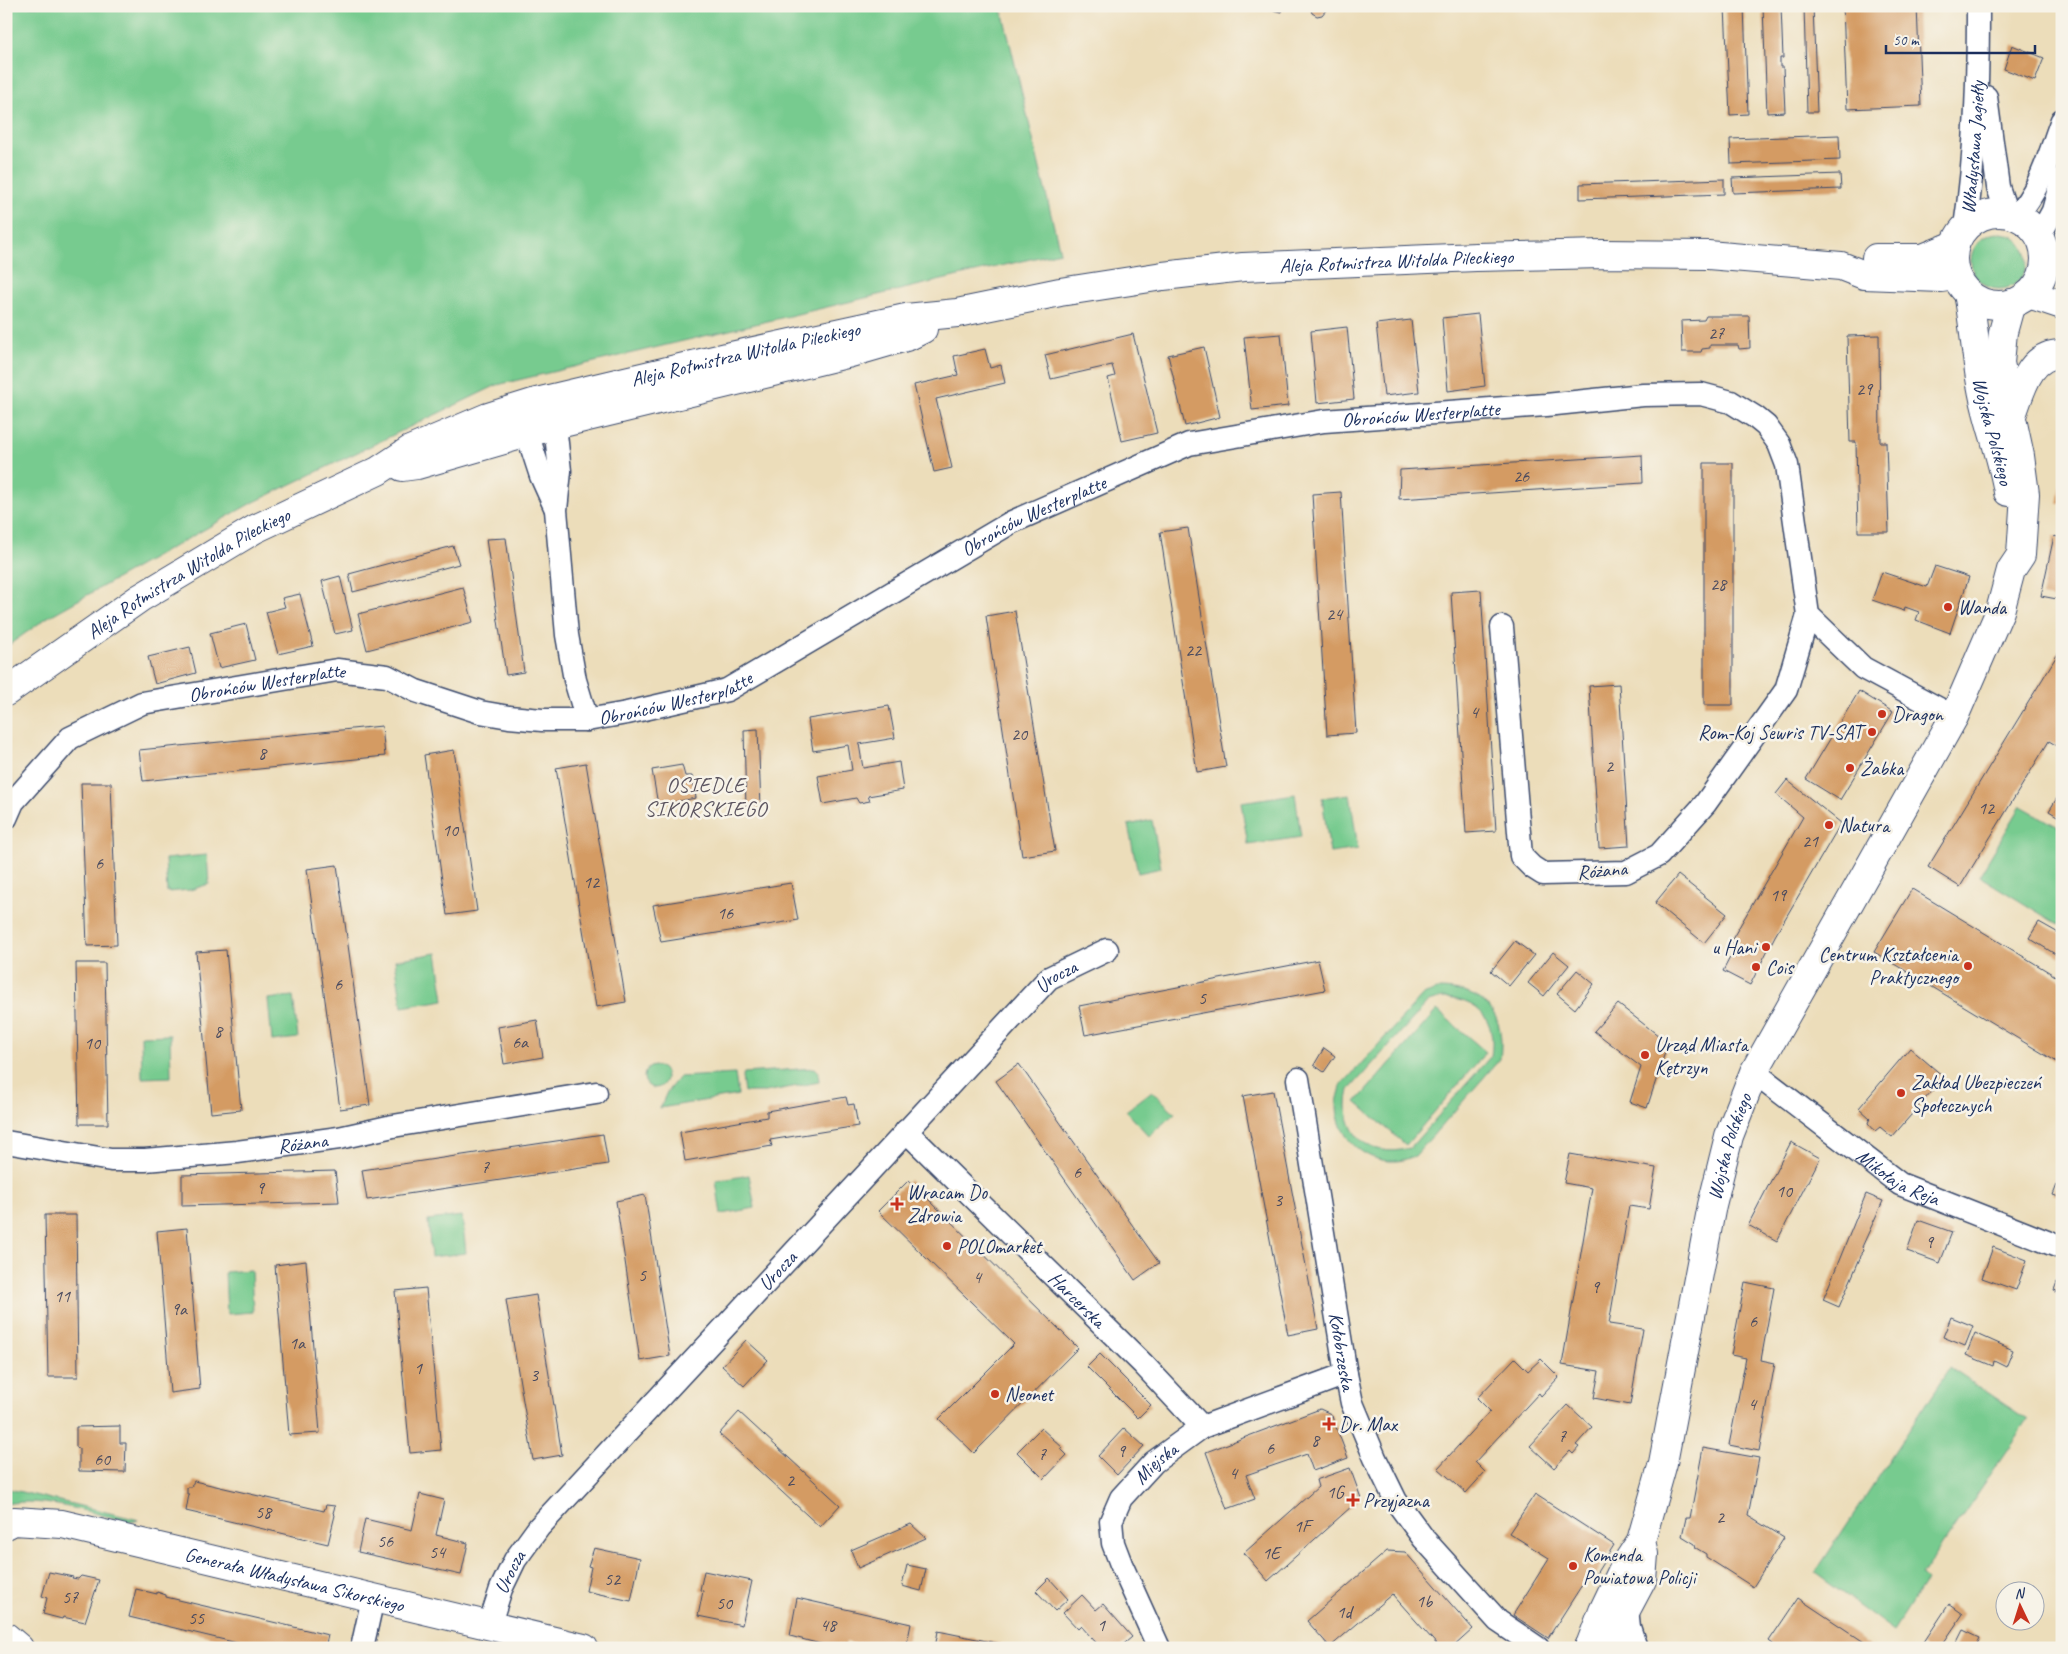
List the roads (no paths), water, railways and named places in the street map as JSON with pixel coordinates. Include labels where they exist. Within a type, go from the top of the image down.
[{"type":"street","name":"Władysława Jagiełły","points":[[1960,236],[1970,192],[1978,68],[1978,6]]},
{"type":"street","name":"Władysława Jagiełły","points":[[1978,68],[1986,97],[1998,187],[2011,215]]},
{"type":"street","points":[[2011,215],[2033,196],[2062,120]]},
{"type":"street","points":[[2020,298],[2040,279],[2044,270],[2053,211],[2062,178]]},
{"type":"street","points":[[2048,250],[2029,224],[2011,215],[1985,215],[1960,236],[1953,260],[1962,285],[1989,304],[2020,298],[2062,305]]},
{"type":"street","name":"Aleja Rotmistrza Witolda Pileckiego","points":[[1841,266],[1866,258],[1923,258],[1960,236]]},
{"type":"street","name":"Aleja Rotmistrza Witolda Pileckiego","points":[[6,692],[140,598],[255,529],[378,470],[418,446],[488,417],[536,402],[726,357],[906,318],[956,313],[1060,292],[1163,276],[1243,267],[1602,254],[1708,255],[1841,266],[1864,275],[1941,278],[1962,285]]},
{"type":"street","name":"Wojska Polskiego","points":[[1962,285],[1975,332],[1978,370],[1984,403],[2005,474],[2010,505],[2007,554],[2012,570]]},
{"type":"street","name":"Wojska Polskiego","points":[[1592,1647],[1603,1611],[1620,1576],[1641,1541],[1663,1463],[1719,1174],[1729,1136],[1754,1072],[1954,717],[2000,612],[2012,570],[2021,555],[2025,494],[2012,415],[2000,363],[2003,332],[2020,298]]},
{"type":"street","name":"Aleja Rotmistrza Witolda Pileckiego","points":[[378,470],[417,465],[555,425],[847,354],[909,336],[956,313]]},
{"type":"street","points":[[2012,415],[2026,377],[2034,366],[2046,358],[2062,354]]},
{"type":"street","name":"Obrońców Westerplatte","points":[[6,818],[13,802],[70,738],[142,703],[337,670],[387,676],[416,691],[480,712],[526,719],[587,720],[627,713],[727,690],[1012,522],[1189,444],[1324,421],[1546,405],[1643,395],[1700,394],[1731,402],[1766,426],[1779,444],[1787,465],[1808,615]]},
{"type":"street","points":[[536,402],[555,425],[560,471],[556,510],[567,635],[575,680],[587,720]]},
{"type":"street","points":[[536,402],[528,433],[541,476],[556,510]]},
{"type":"street","points":[[1808,615],[1863,668],[1954,717]]},
{"type":"street","name":"Różana","points":[[1502,627],[1521,856],[1532,867],[1543,874],[1626,872],[1659,855],[1705,804],[1786,690],[1808,615]]},
{"type":"street","name":"Urocza","points":[[489,1626],[501,1589],[515,1560],[539,1527],[1050,978],[1107,950]]},
{"type":"street","name":"Mikołaja Reja","points":[[1754,1072],[1900,1184],[2062,1248]]},
{"type":"street","name":"Kołobrzeska","points":[[1298,1079],[1346,1374],[1352,1403],[1374,1458],[1396,1501],[1424,1539],[1498,1621],[1538,1648]]},
{"type":"street","name":"Różana","points":[[6,1142],[92,1158],[145,1160],[237,1152],[339,1138],[393,1126],[596,1093]]},
{"type":"street","name":"Harcerska","points":[[906,1131],[1143,1364],[1202,1428]]},
{"type":"street","name":"Miejska","points":[[1159,1648],[1113,1543],[1111,1521],[1121,1498],[1154,1462],[1202,1428],[1346,1374]]},
{"type":"street","name":"Generała Władysława Sikorskiego","points":[[6,1525],[14,1520],[62,1524],[584,1648]]},
{"type":"street","name":"Wojska Polskiego","points":[[1592,1647],[1605,1642],[1618,1627],[1642,1580],[1644,1554],[1641,1541]]},
{"type":"street","points":[[362,1648],[373,1598]]},
{"type":"street","points":[[1627,1609],[1629,1626],[1636,1648]]},
{"type":"street","points":[[6,1637],[19,1648]]},
{"type":"place","name":"Wanda","points":[[1948,607]]},
{"type":"place","name":"Dragon","points":[[1882,714]]},
{"type":"place","name":"Rom-Koj Sewris TV-SAT","points":[[1872,732]]},
{"type":"place","name":"Żabka","points":[[1850,768]]},
{"type":"place","name":"Natura","points":[[1829,825]]},
{"type":"place","name":"u Hani","points":[[1766,947]]},
{"type":"place","name":"Centrum Kształcenia Praktycznego","points":[[1968,966]]},
{"type":"place","name":"Cois","points":[[1756,967]]},
{"type":"place","name":"Urząd Miasta Kętrzyn","points":[[1645,1055]]},
{"type":"place","name":"Zakład Ubezpieczeń Społecznych","points":[[1901,1093]]},
{"type":"place","name":"Wracam Do Zdrowia","points":[[897,1204]]},
{"type":"place","name":"POLOmarket","points":[[947,1246]]},
{"type":"place","name":"Neonet","points":[[995,1394]]},
{"type":"place","name":"Dr. Max","points":[[1329,1424]]},
{"type":"place","name":"Przyjazna","points":[[1353,1500]]},
{"type":"place","name":"Komenda Powiatowa Policji","points":[[1573,1566]]},
{"type":"district","name":"OSIEDLE SIKORSKIEGO","points":[[706,797]]}]
